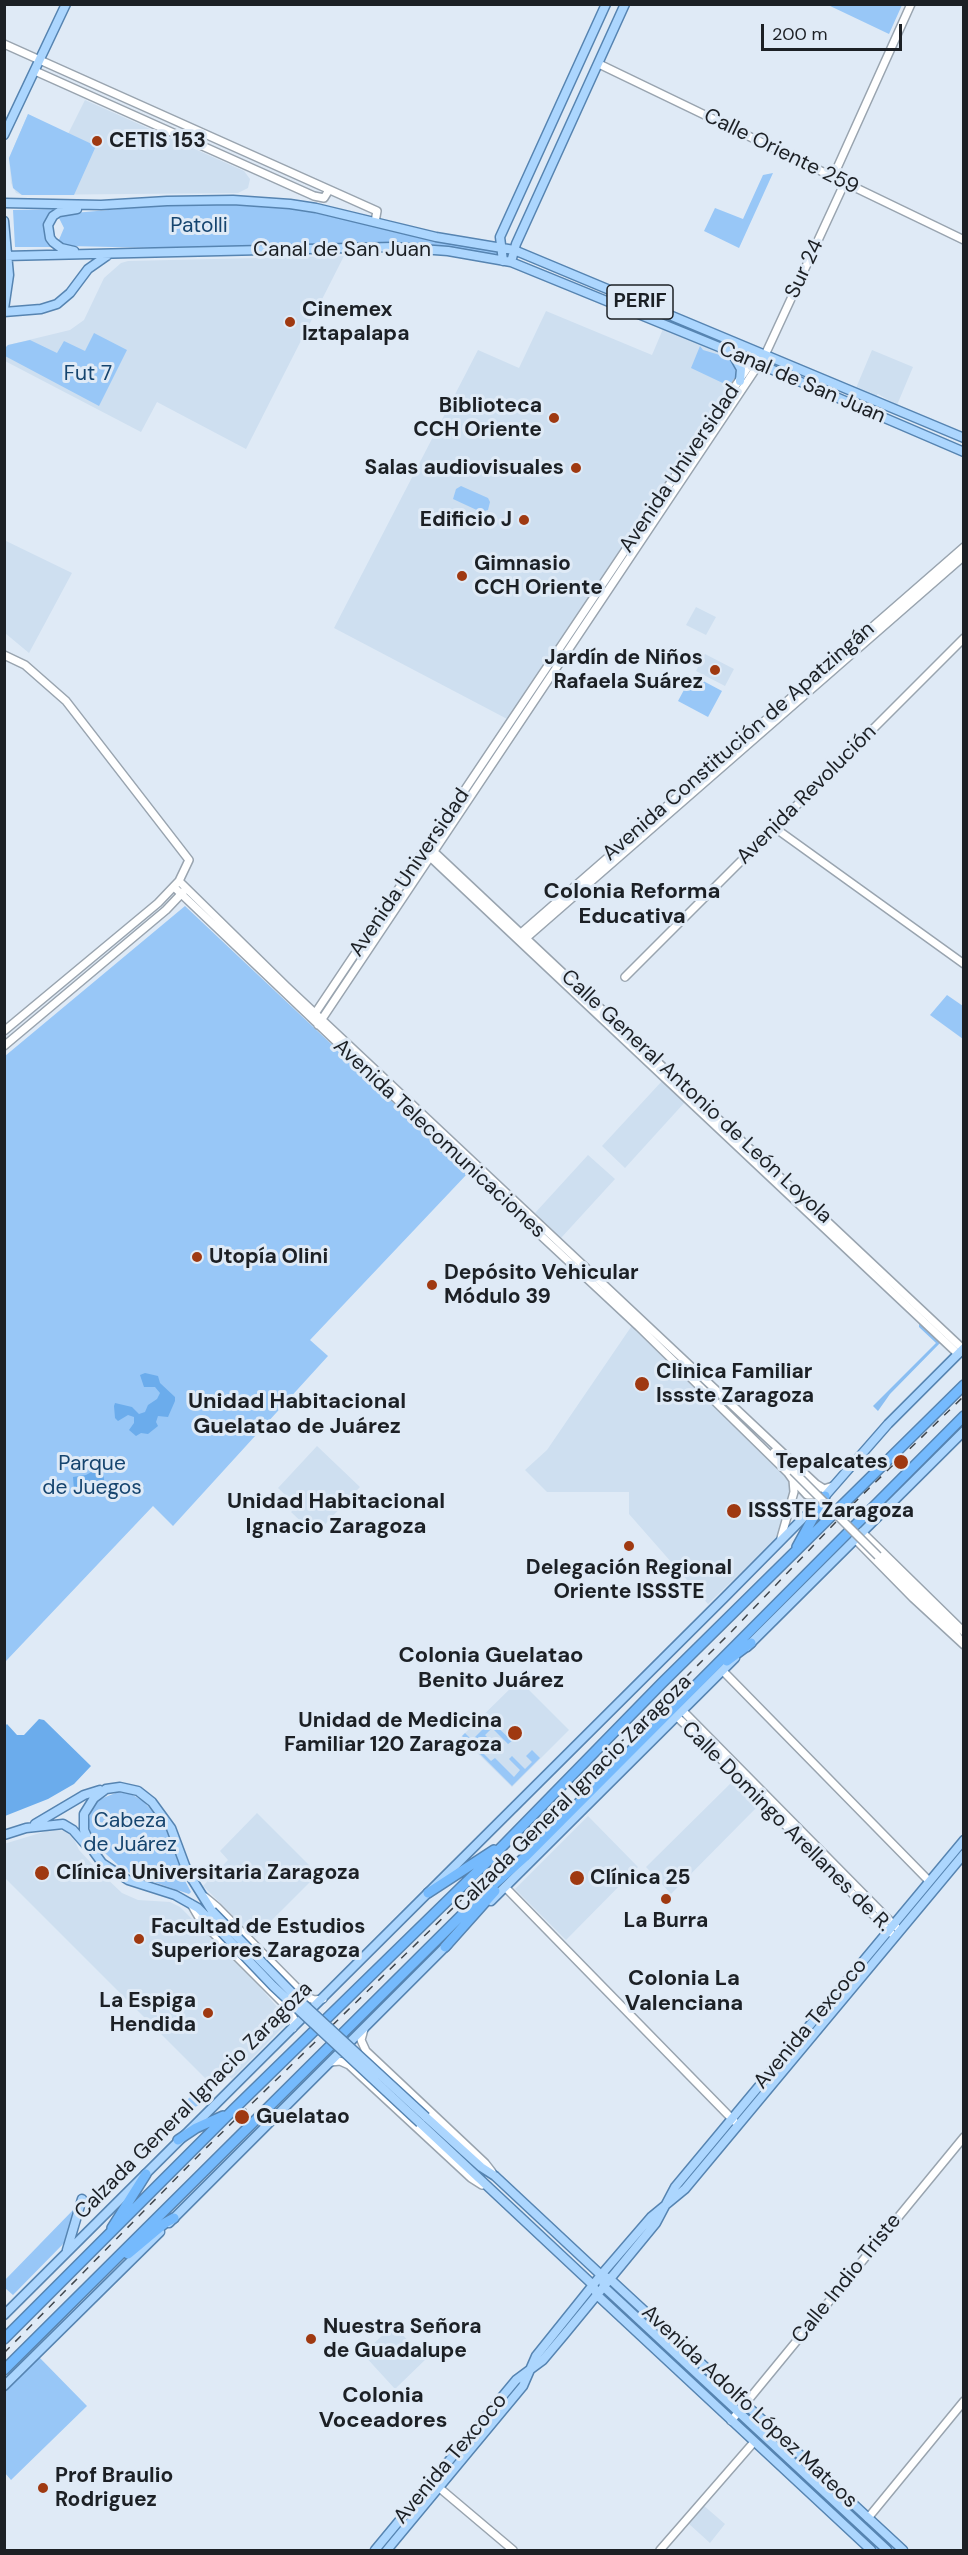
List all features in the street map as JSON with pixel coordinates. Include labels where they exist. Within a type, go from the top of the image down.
[{"type":"highway","name":"Calzada General Ignacio Zaragoza","points":[[4,2339],[233,2110],[511,1838],[662,1683],[963,1385]]},
{"type":"highway","name":"Calzada General Ignacio Zaragoza","points":[[4,2370],[473,1904],[525,1857],[963,1416]]},
{"type":"highway","points":[[789,1559],[825,1496]]},
{"type":"highway","points":[[688,1692],[751,1643]]},
{"type":"highway","points":[[428,1893],[511,1838]]},
{"type":"highway","points":[[445,1947],[525,1857]]},
{"type":"highway","points":[[178,2140],[196,2128],[233,2110]]},
{"type":"highway","points":[[102,2242],[146,2174]]},
{"type":"highway","points":[[108,2267],[174,2218]]},
{"type":"main road","points":[[4,135],[66,4]]},
{"type":"main road","points":[[606,4],[500,237],[500,248],[507,261],[625,4]]},
{"type":"main road","name":"PERIF","points":[[4,202],[101,205],[167,201],[251,201],[316,208],[436,237],[500,248]]},
{"type":"main road","points":[[101,205],[58,212],[50,220],[48,228],[50,238],[61,248],[105,254]]},
{"type":"main road","points":[[4,221],[8,290],[4,310],[41,309],[57,304],[70,293],[88,269],[105,254]]},
{"type":"main road","name":"Canal de San Juan","points":[[6,256],[393,247],[434,249],[507,261],[732,353],[963,452]]},
{"type":"main road","name":"Canal de San Juan","points":[[500,248],[514,250],[963,438]]},
{"type":"main road","points":[[732,353],[739,363],[740,381]]},
{"type":"main road","name":"Calzada General Ignacio Zaragoza","points":[[4,2315],[825,1496],[888,1424],[961,1350]]},
{"type":"main road","name":"Calzada General Ignacio Zaragoza","points":[[4,2386],[963,1431]]},
{"type":"main road","points":[[26,1828],[84,1795],[115,1787],[130,1788],[143,1794],[157,1807],[174,1833],[184,1864],[209,1914]]},
{"type":"main road","points":[[93,1852],[84,1834],[84,1814],[91,1801],[106,1790]]},
{"type":"main road","points":[[4,1835],[26,1828],[63,1824],[74,1830],[106,1866],[123,1877],[171,1893],[209,1914],[273,1986],[423,2120],[485,2186],[593,2285],[604,2287]]},
{"type":"main road","name":"Avenida Texcoco","points":[[529,2370],[536,2356],[593,2285],[606,2277],[651,2217],[661,2211],[675,2187],[735,2122],[958,1855],[963,1840]]},
{"type":"main road","name":"Avenida Texcoco","points":[[894,1931],[929,1881],[958,1855]]},
{"type":"main road","name":"Avenida Adolfo López Mateos","points":[[423,2120],[495,2176],[903,2550]]},
{"type":"main road","points":[[66,2253],[82,2199]]},
{"type":"main road","name":"Avenida Texcoco","points":[[387,2550],[516,2380],[543,2360],[604,2287],[606,2277]]},
{"type":"main road","name":"Avenida Adolfo López Mateos","points":[[593,2285],[597,2295],[871,2550]]},
{"type":"main road","name":"Avenida Adolfo López Mateos","points":[[604,2287],[884,2549]]},
{"type":"main road","name":"Avenida Texcoco","points":[[375,2550],[435,2484]]},
{"type":"street","points":[[833,177],[911,4]]},
{"type":"street","points":[[4,44],[377,211],[375,222]]},
{"type":"street","name":"Calle Oriente 259","points":[[599,64],[963,240]]},
{"type":"street","points":[[35,71],[319,198],[324,198],[329,190]]},
{"type":"street","points":[[213,152],[218,139]]},
{"type":"street","name":"Sur 24","points":[[765,355],[845,182]]},
{"type":"street","name":"Avenida Universidad","points":[[692,457],[740,381],[765,355]]},
{"type":"street","name":"Avenida Universidad","points":[[316,1019],[755,363]]},
{"type":"street","name":"Avenida Constitución de Apatzingán","points":[[521,938],[963,547]]},
{"type":"street","name":"Avenida Constitución de Apatzingán","points":[[521,938],[963,556]]},
{"type":"street","name":"Avenida Revolución","points":[[625,977],[963,638]]},
{"type":"street","points":[[4,655],[16,659],[66,701],[189,860],[176,884],[158,903],[4,1031]]},
{"type":"street","points":[[775,828],[963,964]]},
{"type":"street","name":"Calle General Antonio de León Loyola","points":[[429,852],[961,1350]]},
{"type":"street","name":"Avenida Telecomunicaciones","points":[[176,884],[718,1398],[793,1474]]},
{"type":"street","points":[[6,1042],[166,910],[183,892]]},
{"type":"street","name":"Avenida Telecomunicaciones","points":[[707,1388],[953,1629]]},
{"type":"street","name":"Avenida Telecomunicaciones","points":[[707,1388],[816,1484]]},
{"type":"street","points":[[793,1474],[802,1492],[809,1496],[816,1494],[816,1484]]},
{"type":"street","points":[[778,1543],[794,1492],[793,1474]]},
{"type":"street","points":[[816,1484],[824,1489],[835,1485]]},
{"type":"street","points":[[862,1532],[963,1633]]},
{"type":"street","points":[[855,1539],[963,1645]]},
{"type":"street","points":[[868,1552],[870,1546],[875,1545]]},
{"type":"street","points":[[953,1629],[963,1633]]},
{"type":"street","points":[[953,1629],[963,1645]]},
{"type":"street","points":[[723,1671],[929,1881]]},
{"type":"street","name":"Calle Domingo Arellanes de R.","points":[[680,1714],[894,1931]]},
{"type":"street","points":[[505,1887],[735,2122]]},
{"type":"street","points":[[201,1894],[217,1906],[305,1996],[314,2000],[325,1997]]},
{"type":"street","points":[[191,1904],[201,1921],[288,2008],[294,2019],[293,2029]]},
{"type":"street","points":[[288,2008],[295,2011],[302,2009],[306,2002],[305,1996]]},
{"type":"street","points":[[365,2027],[361,2040],[366,2051],[485,2163],[495,2176]]},
{"type":"street","points":[[352,2067],[349,2060],[352,2052],[359,2049],[366,2051]]},
{"type":"street","points":[[331,2062],[343,2062],[352,2067],[471,2178],[485,2186]]},
{"type":"street","name":"Calle Indio Triste","points":[[731,2421],[963,2137]]},
{"type":"street","points":[[868,2518],[963,2401]]},
{"type":"street","points":[[660,2550],[754,2442]]},
{"type":"street","points":[[435,2484],[513,2550]]},
{"type":"street","points":[[884,2549],[890,2539]]},
{"type":"shaded area","name":"CETIS 153","points":[[85,100],[244,171],[250,179],[248,188],[238,193],[22,195],[16,193],[11,183],[9,158],[28,114],[68,134]]},
{"type":"shaded area","points":[[344,256],[246,449],[157,402],[141,432],[5,361],[5,348],[8,345],[70,330],[84,320],[104,278],[121,263]]},
{"type":"shaded area","points":[[546,311],[652,355],[663,329],[730,357],[737,365],[737,376],[511,721],[334,628],[478,350],[519,368]]},
{"type":"shaded area","points":[[872,350],[913,367],[897,405],[878,394],[876,396],[856,388]]},
{"type":"shaded area","points":[[4,540],[72,573],[29,653],[5,633]]},
{"type":"shaded area","points":[[696,607],[716,617],[706,635],[686,625]]},
{"type":"shaded area","name":"Jardín de Niños Rafaela Suárez","points":[[705,654],[734,669],[725,686],[696,671]]},
{"type":"shaded area","points":[[662,1081],[685,1102],[625,1168],[602,1146]]},
{"type":"shaded area","points":[[588,1155],[615,1179],[561,1238],[535,1213]]},
{"type":"shaded area","points":[[919,1323],[941,1342],[890,1394],[878,1411],[873,1406],[936,1343],[919,1327]]},
{"type":"shaded area","name":"Clinica Familiar Issste Zaragoza","points":[[633,1324],[792,1483],[777,1538],[708,1604],[629,1514],[629,1492],[547,1492],[525,1470],[547,1450]]},
{"type":"shaded area","points":[[145,1373],[158,1376],[160,1383],[175,1397],[175,1401],[168,1417],[158,1416],[156,1422],[158,1426],[148,1434],[141,1433],[136,1436],[129,1430],[134,1423],[134,1417],[128,1415],[118,1421],[115,1418],[114,1406],[115,1403],[132,1407],[139,1414],[145,1412],[148,1405],[157,1399],[160,1393],[155,1387],[144,1387],[140,1375]]},
{"type":"shaded area","points":[[317,1446],[360,1487],[315,1535],[291,1512],[297,1506],[278,1488]]},
{"type":"shaded area","points":[[102,1466],[106,1492],[88,1488],[74,1490],[73,1477],[86,1475]]},
{"type":"shaded area","name":"Unidad de Medicina Familiar 120 Zaragoza","points":[[519,1680],[569,1730],[512,1787],[461,1737]]},
{"type":"shaded area","points":[[39,1719],[44,1720],[91,1766],[74,1784],[48,1799],[5,1816],[5,1726],[7,1724],[17,1735],[24,1735]]},
{"type":"shaded area","points":[[734,1780],[757,1807],[671,1894],[646,1867]]},
{"type":"shaded area","points":[[257,1813],[318,1874],[255,1937],[203,1886],[228,1860],[220,1851]]},
{"type":"shaded area","name":"Clínica 25","points":[[588,1816],[638,1867],[566,1940],[515,1889]]},
{"type":"shaded area","name":"Facultad de Estudios Superiores Zaragoza","points":[[53,1829],[64,1831],[73,1837],[79,1850],[94,1866],[92,1869],[102,1874],[122,1893],[138,1900],[170,1902],[180,1907],[259,1986],[285,2016],[287,2023],[232,2079],[225,2073],[213,2086],[5,1878],[4,1844]]},
{"type":"shaded area","points":[[393,2325],[426,2359],[395,2389],[363,2354]]},
{"type":"shaded area","points":[[703,2505],[725,2524],[710,2543],[688,2523]]},
{"type":"green space","points":[[828,5],[902,5],[889,34]]},
{"type":"green space","points":[[28,114],[96,146],[74,195],[22,195],[13,188],[9,158]]},
{"type":"green space","points":[[773,173],[739,248],[704,231],[715,208],[743,219],[763,175]]},
{"type":"green space","name":"Patolli","points":[[178,204],[246,204],[306,210],[431,240],[494,250],[499,256],[426,244],[201,249],[69,246],[58,242],[64,228],[58,216],[62,214]]},
{"type":"green space","points":[[56,209],[50,214],[54,247],[15,247],[13,210]]},
{"type":"green space","name":"Fut 7","points":[[94,333],[127,350],[99,406],[5,356],[5,348],[8,345],[30,340],[57,353],[64,341],[85,351]]},
{"type":"green space","points":[[700,346],[703,350],[730,358],[735,364],[736,376],[729,386],[691,368]]},
{"type":"green space","points":[[461,486],[488,498],[490,502],[488,510],[481,512],[453,499],[456,489]]},
{"type":"green space","points":[[692,675],[722,691],[708,717],[678,701]]},
{"type":"green space","name":"Utopía Olini","points":[[185,906],[468,1173],[310,1340],[328,1356],[173,1526],[153,1506],[6,1661],[5,1056]]},
{"type":"green space","points":[[947,995],[963,1006],[963,1039],[930,1015]]},
{"type":"green space","points":[[491,1721],[512,1741],[508,1744],[492,1728],[485,1735],[501,1751],[499,1754],[482,1738],[475,1745],[491,1761],[495,1758],[514,1777],[520,1770],[509,1759],[512,1756],[525,1769],[532,1762],[526,1756],[532,1750],[540,1758],[512,1786],[462,1736],[465,1733],[472,1740]]},
{"type":"green space","name":"Cabeza de Juárez","points":[[118,1792],[131,1794],[143,1801],[165,1825],[171,1836],[183,1877],[191,1892],[189,1894],[133,1875],[119,1866],[94,1843],[88,1824],[91,1811],[98,1800]]},
{"type":"green space","points":[[200,2087],[210,2097],[205,2102],[172,2115]]},
{"type":"green space","points":[[74,2209],[67,2240],[13,2295],[5,2288],[4,2281]]},
{"type":"green space","points":[[611,2281],[900,2550],[874,2550],[600,2296]]},
{"type":"green space","points":[[38,2356],[87,2406],[11,2480],[5,2473],[5,2389]]},
{"type":"railway","points":[[4,2353],[203,2151],[523,1840],[732,1631],[853,1504],[964,1396]]},
{"type":"place","name":"CETIS 153","points":[[97,141]]},
{"type":"place","name":"Cinemex Iztapalapa","points":[[290,322]]},
{"type":"place","name":"Biblioteca CCH Oriente","points":[[554,418]]},
{"type":"place","name":"Salas audiovisuales","points":[[576,468]]},
{"type":"place","name":"Edificio J","points":[[524,520]]},
{"type":"place","name":"Gimnasio CCH Oriente","points":[[462,576]]},
{"type":"place","name":"Jardín de Niños Rafaela Suárez","points":[[715,670]]},
{"type":"place","name":"Utopía Olini","points":[[197,1257]]},
{"type":"place","name":"Depósito Vehicular Módulo 39","points":[[432,1285]]},
{"type":"place","name":"Clinica Familiar Issste Zaragoza","points":[[642,1384]]},
{"type":"place","name":"Tepalcates","points":[[901,1462]]},
{"type":"place","name":"ISSSTE Zaragoza","points":[[734,1511]]},
{"type":"place","name":"Delegación Regional Oriente ISSSTE","points":[[629,1546]]},
{"type":"place","name":"Unidad de Medicina Familiar 120 Zaragoza","points":[[515,1733]]},
{"type":"place","name":"Clínica Universitaria Zaragoza","points":[[42,1873]]},
{"type":"place","name":"Clínica 25","points":[[577,1878]]},
{"type":"place","name":"La Burra","points":[[666,1899]]},
{"type":"place","name":"Facultad de Estudios Superiores Zaragoza","points":[[139,1939]]},
{"type":"place","name":"La Espiga Hendida","points":[[208,2013]]},
{"type":"place","name":"Guelatao","points":[[242,2117]]},
{"type":"place","name":"Nuestra Señora de Guadalupe","points":[[311,2339]]},
{"type":"place","name":"Prof Braulio Rodriguez","points":[[43,2488]]},
{"type":"district","name":"Colonia Reforma Educativa","points":[[632,904]]},
{"type":"district","name":"Unidad Habitacional Guelatao de Juárez","points":[[297,1414]]},
{"type":"district","name":"Unidad Habitacional Ignacio Zaragoza","points":[[336,1514]]},
{"type":"district","name":"Colonia Guelatao Benito Juárez","points":[[491,1668]]},
{"type":"district","name":"Colonia La Valenciana","points":[[684,1992]]},
{"type":"district","name":"Colonia Voceadores","points":[[383,2408]]},
{"type":"park label","name":"Parque de Juegos","points":[[92,1476]]}]
